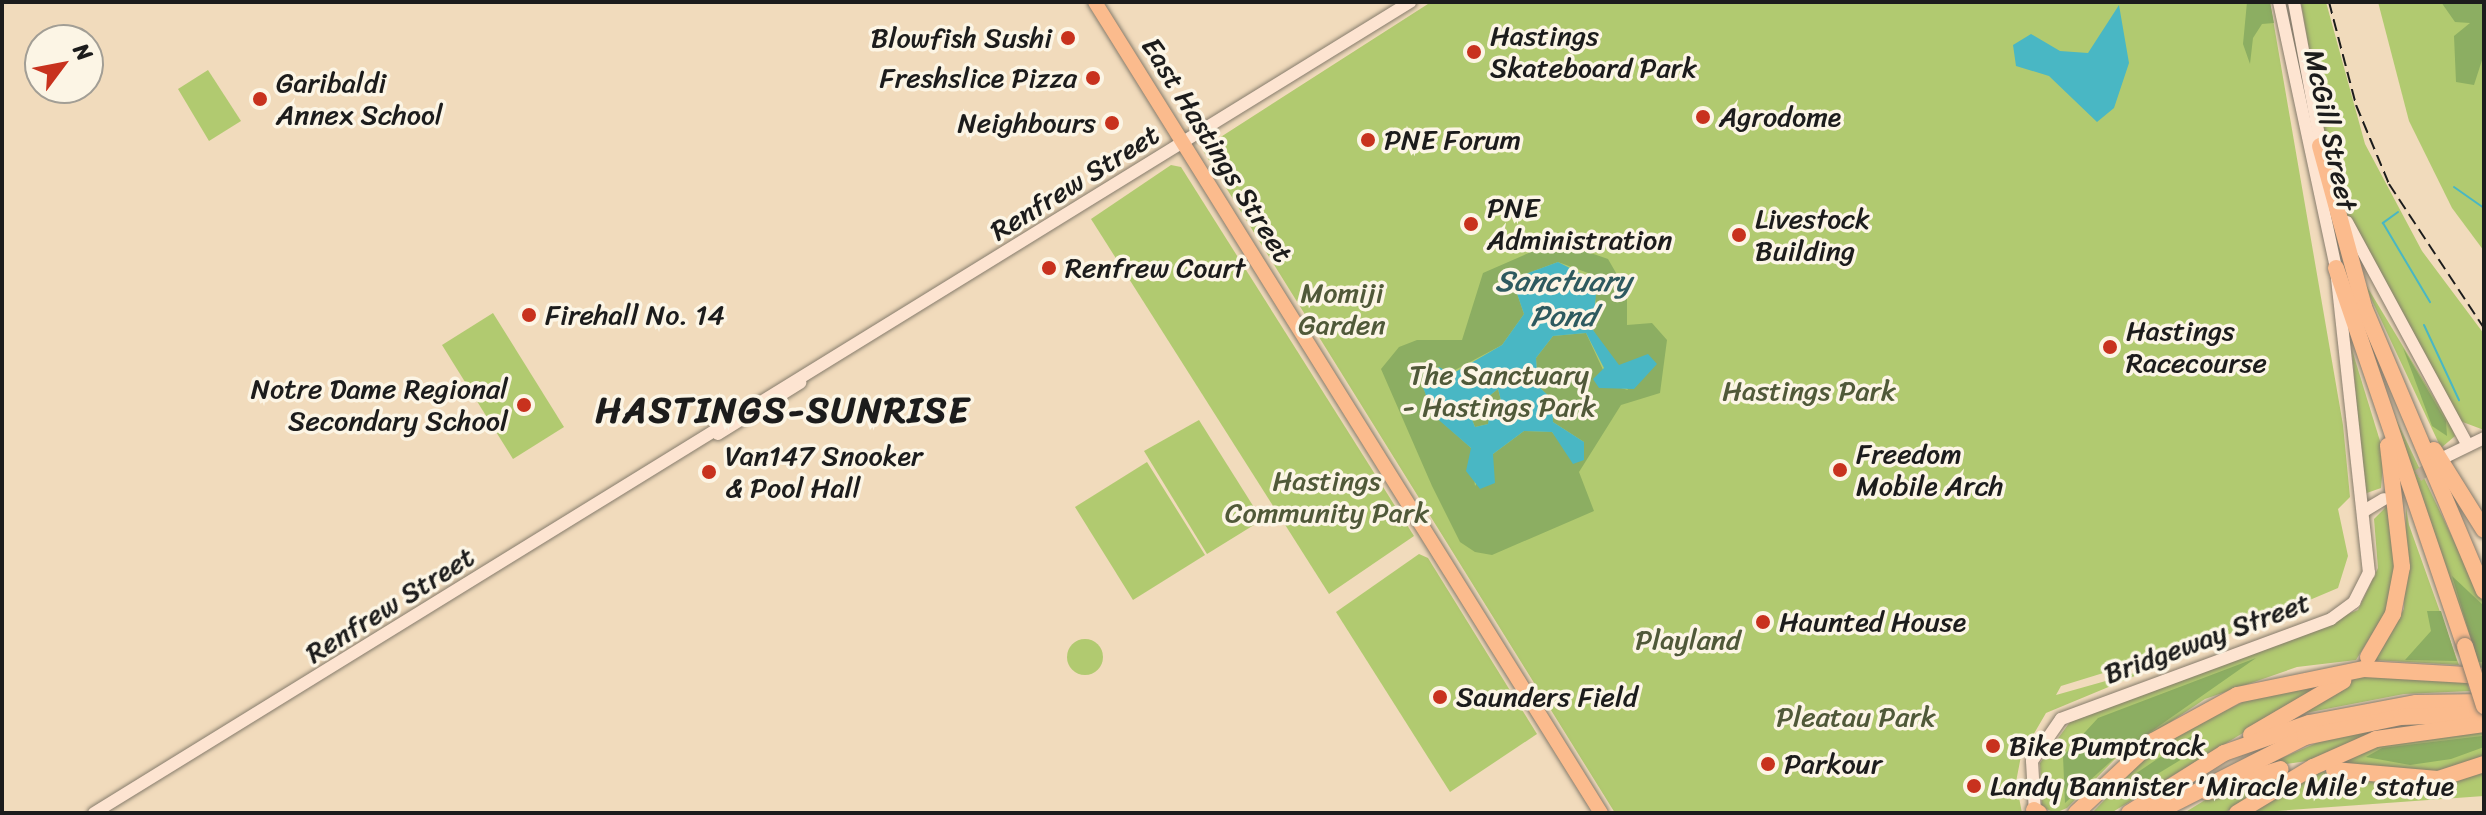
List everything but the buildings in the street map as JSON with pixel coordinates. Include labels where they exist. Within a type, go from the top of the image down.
[{"type":"highway","points":[[2320,146],[2364,307],[2484,591]]},
{"type":"highway","points":[[2224,753],[2344,714],[2484,704],[2336,268]]},
{"type":"highway","points":[[2364,307],[2437,456],[2484,530]]},
{"type":"highway","points":[[2368,657],[2393,614],[2402,567],[2380,405]]},
{"type":"highway","points":[[2076,813],[2153,741],[2237,695],[2364,669],[2484,676]]},
{"type":"highway","points":[[2129,813],[2343,681]]},
{"type":"highway","points":[[2155,813],[2227,771],[2305,737],[2401,717],[2484,714]]},
{"type":"highway","points":[[2237,813],[2321,762],[2376,739],[2484,724]]},
{"type":"highway","points":[[2334,770],[2438,779],[2484,764]]},
{"type":"highway","points":[[2167,813],[2221,785],[2281,769]]},
{"type":"main road","name":"East Hastings Street","points":[[1095,2],[1601,813]]},
{"type":"street","name":"Renfrew Street","points":[[94,813],[711,437],[1410,2]]},
{"type":"street","name":"McGill Street","points":[[2279,2],[2336,268],[2354,486],[2364,511]]},
{"type":"street","name":"McGill Street","points":[[2294,2],[2320,146],[2360,252],[2467,444]]},
{"type":"street","points":[[2447,456],[2484,438]]},
{"type":"street","points":[[2364,511],[2384,499]]},
{"type":"street","name":"Bridgeway Street","points":[[2036,812],[2032,761],[2061,719],[2345,611],[2369,573],[2364,511]]},
{"type":"green space","name":"Hastings Park","points":[[1431,2],[2270,2],[2343,425],[2350,497],[2338,509],[2348,556],[2338,588],[2227,635],[2061,686],[2056,695],[2159,666],[2046,713],[2021,756],[2016,782],[2022,813],[1615,813],[1202,149]]},
{"type":"green space","points":[[2247,2],[2270,2],[2274,23],[2262,24],[2253,38],[2250,64],[2243,44]]},
{"type":"green space","points":[[2301,2],[2326,2],[2365,144],[2422,251],[2484,334],[2484,430],[2460,421],[2349,221],[2324,138]]},
{"type":"green space","points":[[2378,2],[2484,2],[2484,251],[2452,208],[2409,121]]},
{"type":"green space","points":[[2441,2],[2484,2],[2484,54],[2474,85],[2456,82],[2454,36],[2470,23],[2455,22]]},
{"type":"green space","points":[[208,70],[241,121],[209,141],[178,89]]},
{"type":"green space","name":"Hastings Community Park","points":[[1171,165],[1181,167],[1414,536],[1329,594],[1091,219]]},
{"type":"green space","points":[[1556,241],[1608,259],[1627,292],[1627,325],[1652,323],[1667,340],[1660,393],[1621,405],[1579,472],[1594,511],[1492,555],[1475,552],[1460,542],[1381,369],[1399,347],[1417,340],[1462,340],[1483,273]],"holes":[[[1558,262],[1588,273],[1598,310],[1593,330],[1628,390],[1610,385],[1586,333],[1553,336],[1536,358],[1538,386],[1552,399],[1553,422],[1584,442],[1584,460],[1570,455],[1552,432],[1524,431],[1493,454],[1475,486],[1471,448],[1434,415],[1423,387],[1502,345],[1524,314],[1512,279]]]},
{"type":"green space","points":[[2360,275],[2451,426],[2455,436],[2441,448]]},
{"type":"green space","points":[[493,313],[564,427],[513,459],[442,345]]},
{"type":"green space","points":[[2403,348],[2446,421],[2447,436],[2432,426]]},
{"type":"green space","points":[[2352,350],[2384,454],[2381,488],[2364,494]]},
{"type":"green space","points":[[1498,389],[1505,416],[1491,409],[1488,424],[1475,427],[1469,412]]},
{"type":"green space","points":[[2395,417],[2484,604],[2484,667],[2479,667]]},
{"type":"green space","name":"Hastings Community Park","points":[[1199,420],[1262,520],[1207,554],[1144,451]]},
{"type":"green space","points":[[1147,462],[1205,555],[1133,600],[1075,507]]},
{"type":"green space","points":[[2390,503],[2397,546],[2389,607],[2356,660],[2297,667],[2205,699],[2115,759],[2067,808],[2055,813],[2042,807],[2040,763],[2070,722],[2358,610],[2378,568],[2374,519]]},
{"type":"green space","points":[[2406,507],[2409,525],[2459,665],[2373,660],[2404,609]]},
{"type":"green space","name":"Hastings Community Park","points":[[1419,554],[1428,558],[1537,734],[1450,792],[1336,612]]},
{"type":"green space","points":[[2452,576],[2484,606],[2484,662],[2478,662]]},
{"type":"green space","points":[[2427,611],[2441,611],[2457,661],[2405,660],[2431,631]]},
{"type":"green space","points":[[1085,639],[1097,645],[1103,657],[1097,669],[1085,675],[1073,669],[1067,657],[1073,645]]},
{"type":"green space","points":[[2256,658],[2119,754],[2065,803],[2063,756],[2098,718]]},
{"type":"green space","points":[[2360,675],[2466,680],[2470,691],[2404,694],[2300,714]]},
{"type":"green space","points":[[2337,676],[2111,813],[2092,813],[2139,764],[2188,729],[2253,697]]},
{"type":"green space","points":[[2398,725],[2307,761],[2259,768],[2321,741]]},
{"type":"green space","points":[[2484,730],[2484,758],[2426,774],[2336,762],[2382,745]]},
{"type":"green space","points":[[2196,733],[2187,756],[2136,787],[2135,774]]},
{"type":"green space","points":[[2482,736],[2484,747],[2451,759],[2410,765],[2366,757],[2382,748]]},
{"type":"green space","points":[[2320,770],[2347,780],[2484,770],[2484,796],[2249,813]]},
{"type":"green space","points":[[2283,776],[2224,813],[2184,813],[2210,797]]},
{"type":"water","points":[[2119,5],[2129,63],[2114,108],[2097,122],[2049,76],[2016,66],[2013,45],[2031,34],[2060,51],[2088,53]]},
{"type":"water","name":"Sanctuary Pond","points":[[1558,262],[1597,282],[1593,330],[1619,365],[1648,354],[1657,364],[1634,389],[1599,388],[1593,379],[1604,368],[1586,333],[1553,336],[1536,358],[1538,386],[1552,399],[1553,422],[1584,442],[1584,460],[1573,464],[1552,432],[1524,431],[1493,454],[1495,483],[1480,489],[1466,471],[1471,448],[1433,415],[1423,387],[1439,367],[1452,374],[1502,345],[1524,314],[1512,279]],"holes":[[[1498,389],[1505,416],[1490,409],[1488,424],[1475,427],[1469,412]]]},
{"type":"waterway","points":[[2454,187],[2484,208]]},
{"type":"waterway","points":[[2398,212],[2383,223],[2430,302]]},
{"type":"waterway","points":[[2424,325],[2459,400]]},
{"type":"tunnel","points":[[2403,486],[2438,462]]},
{"type":"railway","points":[[2329,2],[2356,105],[2389,184],[2484,328]]},
{"type":"place","name":"Blowfish Sushi","points":[[1068,38]]},
{"type":"place","name":"Hastings Skateboard Park","points":[[1474,52]]},
{"type":"place","name":"Freshslice Pizza","points":[[1093,78]]},
{"type":"place","name":"Garibaldi Annex School","points":[[260,99]]},
{"type":"place","name":"Agrodome","points":[[1703,117]]},
{"type":"place","name":"Neighbours","points":[[1112,123]]},
{"type":"place","name":"PNE Forum","points":[[1368,140]]},
{"type":"place","name":"PNE Administration","points":[[1471,224]]},
{"type":"place","name":"Livestock Building","points":[[1739,235]]},
{"type":"place","name":"Renfrew Court","points":[[1049,268]]},
{"type":"place","name":"Firehall No. 14","points":[[529,315]]},
{"type":"place","name":"Hastings Racecourse","points":[[2110,347]]},
{"type":"place","name":"Notre Dame Regional Secondary School","points":[[524,405]]},
{"type":"place","name":"Freedom Mobile Arch","points":[[1840,470]]},
{"type":"place","name":"Van147 Snooker & Pool Hall","points":[[709,472]]},
{"type":"place","name":"Haunted House","points":[[1763,622]]},
{"type":"place","name":"Saunders Field","points":[[1440,697]]},
{"type":"place","name":"Bike Pumptrack","points":[[1993,746]]},
{"type":"place","name":"Parkour","points":[[1768,764]]},
{"type":"place","name":"Landy Bannister 'Miracle Mile' statue","points":[[1974,786]]},
{"type":"district","name":"HASTINGS-SUNRISE","points":[[783,411]]},
{"type":"park label","name":"Momiji Garden","points":[[1342,309]]},
{"type":"park label","name":"The Sanctuary - Hastings Park","points":[[1499,391]]},
{"type":"park label","name":"Playland","points":[[1688,640]]},
{"type":"park label","name":"Pleatau Park","points":[[1856,717]]}]
